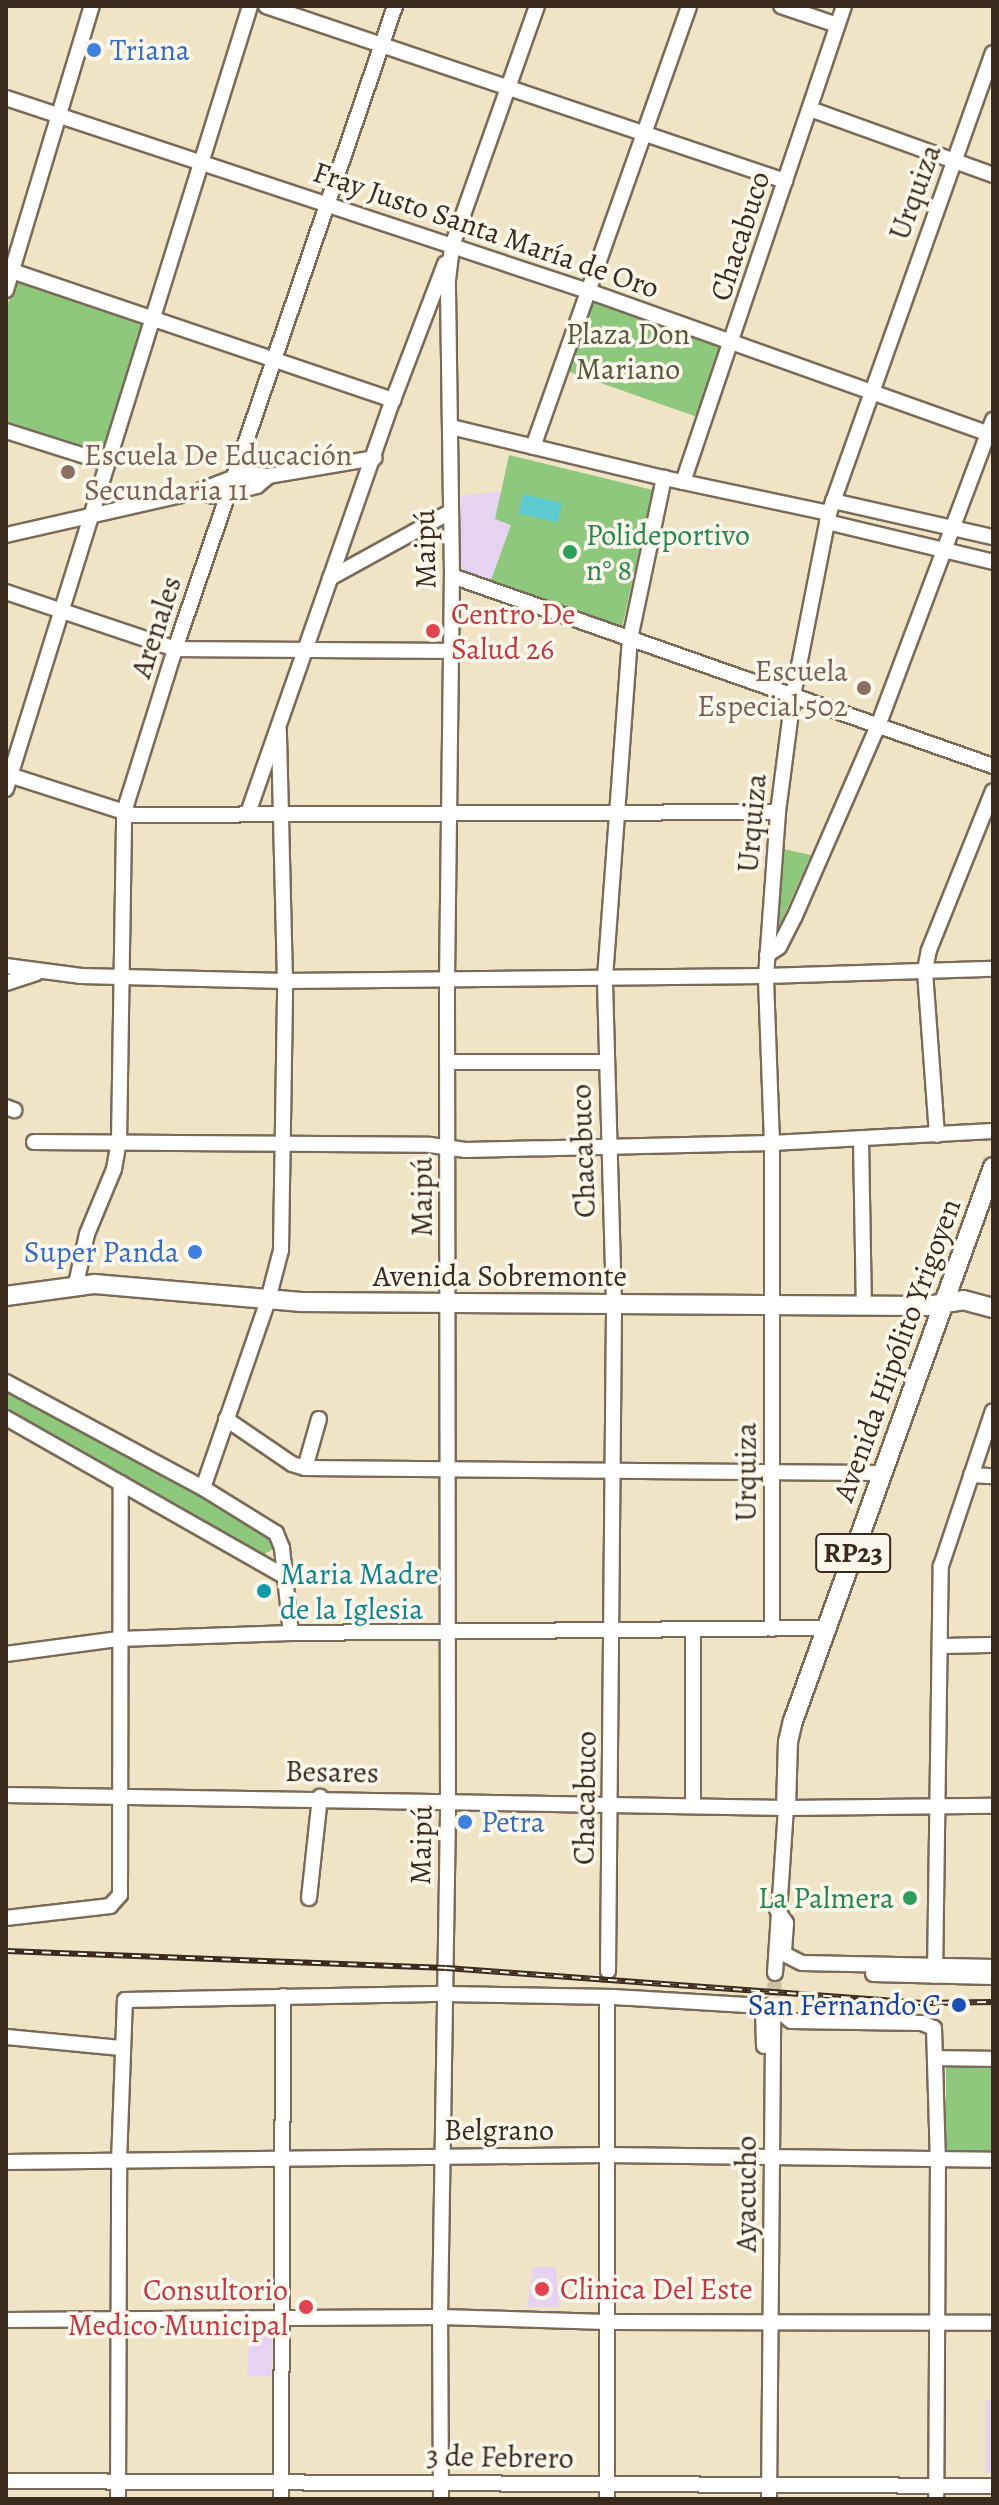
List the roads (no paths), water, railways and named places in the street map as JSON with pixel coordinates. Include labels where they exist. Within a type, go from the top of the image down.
[{"type":"main road","name":"Avenida Hipólito Yrigoyen","points":[[786,1808],[788,1742],[826,1628],[993,1167]]},
{"type":"main road","name":"Avenida Sobremonte","points":[[6,1296],[76,1284],[268,1300],[448,1305],[864,1306],[944,1304],[963,1300],[993,1308]]},
{"type":"street","points":[[6,290],[9,270],[92,6]]},
{"type":"street","points":[[250,6],[7,780],[124,812],[778,812]]},
{"type":"street","points":[[266,6],[785,181]]},
{"type":"street","name":"Arenales","points":[[76,1284],[87,1234],[114,1169],[119,1142],[124,812],[175,649],[395,6]]},
{"type":"street","name":"Maipú","points":[[441,2499],[440,2317],[448,1801],[447,981],[452,576],[448,280],[452,246],[537,6]]},
{"type":"street","points":[[533,447],[689,6]]},
{"type":"street","points":[[781,6],[837,25]]},
{"type":"street","name":"Chacabuco","points":[[683,482],[844,6]]},
{"type":"street","name":"Urquiza","points":[[772,1629],[772,1143],[766,976],[778,812],[793,696],[830,512],[993,53]]},
{"type":"street","name":"Fray Justo Santa María de Oro","points":[[6,98],[588,291],[871,392],[991,430]]},
{"type":"street","points":[[810,109],[993,175]]},
{"type":"street","points":[[248,813],[393,400],[452,246]]},
{"type":"street","points":[[9,270],[393,400]]},
{"type":"street","points":[[451,427],[664,478],[830,512],[993,537]]},
{"type":"street","points":[[767,955],[779,947],[794,918],[878,726],[991,430]]},
{"type":"street","points":[[6,431],[107,463]]},
{"type":"street","points":[[6,535],[196,492],[235,477],[254,474],[269,476],[374,458]]},
{"type":"street","points":[[196,492],[214,496],[229,493],[257,486],[269,476]]},
{"type":"street","name":"Chacabuco","points":[[608,1971],[614,1305],[605,978],[630,639],[664,478]]},
{"type":"street","points":[[330,578],[450,512]]},
{"type":"street","points":[[830,512],[947,551],[993,562]]},
{"type":"street","points":[[452,576],[993,766]]},
{"type":"street","points":[[6,592],[175,649],[451,651]]},
{"type":"street","points":[[203,1488],[268,1300],[281,1250],[285,981],[279,730]]},
{"type":"street","points":[[937,1135],[925,970],[929,950],[993,791]]},
{"type":"street","points":[[6,966],[36,973],[285,981],[766,976],[993,969]]},
{"type":"street","points":[[6,983],[36,973]]},
{"type":"street","points":[[448,1062],[606,1062]]},
{"type":"street","points":[[34,1142],[447,1147],[466,1150],[772,1143],[993,1131]]},
{"type":"street","points":[[861,1139],[864,1306]]},
{"type":"street","points":[[6,1382],[203,1488],[276,1533],[282,1549],[291,1633]]},
{"type":"street","points":[[936,1971],[941,1566],[993,1411]]},
{"type":"street","points":[[6,1418],[284,1576]]},
{"type":"street","points":[[226,1419],[292,1464],[305,1468],[883,1473]]},
{"type":"street","points":[[305,1468],[319,1419]]},
{"type":"street","points":[[971,1475],[993,1476]]},
{"type":"street","points":[[6,1918],[116,1902],[120,1895],[121,1483]]},
{"type":"street","points":[[261,1561],[275,1558],[282,1549]]},
{"type":"street","points":[[6,1654],[119,1639],[291,1633],[826,1628]]},
{"type":"street","points":[[693,1631],[693,1805]]},
{"type":"street","points":[[940,1646],[993,1645]]},
{"type":"street","name":"Besares","points":[[6,1795],[320,1797],[786,1808],[993,1806]]},
{"type":"street","points":[[309,1898],[320,1797]]},
{"type":"street","name":"Avenida Hipólito Yrigoyen","points":[[775,1973],[786,1808]]},
{"type":"street","points":[[777,1910],[786,1923],[784,1954],[802,1963],[993,1977]]},
{"type":"street","points":[[936,1971],[993,1967]]},
{"type":"street","points":[[118,2499],[119,2162],[125,2000],[446,1994],[610,2000],[772,2012],[791,2021],[922,2023],[937,2033],[936,2492]]},
{"type":"street","points":[[281,2499],[283,1996]]},
{"type":"street","points":[[607,2492],[605,2155],[606,2085],[613,2057],[610,2000]]},
{"type":"street","name":"Ayacucho","points":[[769,2493],[772,2082],[764,2058],[772,2012]]},
{"type":"street","points":[[6,2037],[121,2048]]},
{"type":"street","points":[[938,2058],[993,2059]]},
{"type":"street","name":"Belgrano","points":[[6,2162],[605,2155],[993,2160]]},
{"type":"street","points":[[6,2320],[440,2317],[607,2322],[993,2323]]},
{"type":"street","name":"3 de Febrero","points":[[6,2481],[441,2482],[607,2492],[769,2493],[936,2492],[993,2486]]},
{"type":"water","points":[[523,494],[562,503],[557,522],[519,513]]},
{"type":"tunnel","points":[[607,2004],[608,1971]]},
{"type":"tunnel","points":[[773,2017],[775,1973]]},
{"type":"railway","points":[[6,1951],[446,1968],[923,2003],[993,2002]]},
{"type":"place","name":"Triana","points":[[94,50]]},
{"type":"place","name":"Escuela De Educación Secundaria 11","points":[[68,472]]},
{"type":"place","name":"Polideportivo n° 8","points":[[570,552]]},
{"type":"place","name":"Centro De Salud 26","points":[[433,631]]},
{"type":"place","name":"Escuela Especial 502","points":[[864,688]]},
{"type":"place","name":"Super Panda","points":[[195,1252]]},
{"type":"place","name":"Maria Madre de la Iglesia","points":[[264,1591]]},
{"type":"place","name":"Petra","points":[[465,1822]]},
{"type":"place","name":"La Palmera","points":[[910,1898]]},
{"type":"place","name":"San Fernando C","points":[[959,2005]]},
{"type":"place","name":"Clinica Del Este","points":[[542,2289]]},
{"type":"place","name":"Consultorio Medico Municipal","points":[[306,2307]]},
{"type":"park label","name":"Plaza Don Mariano","points":[[628,351]]}]
